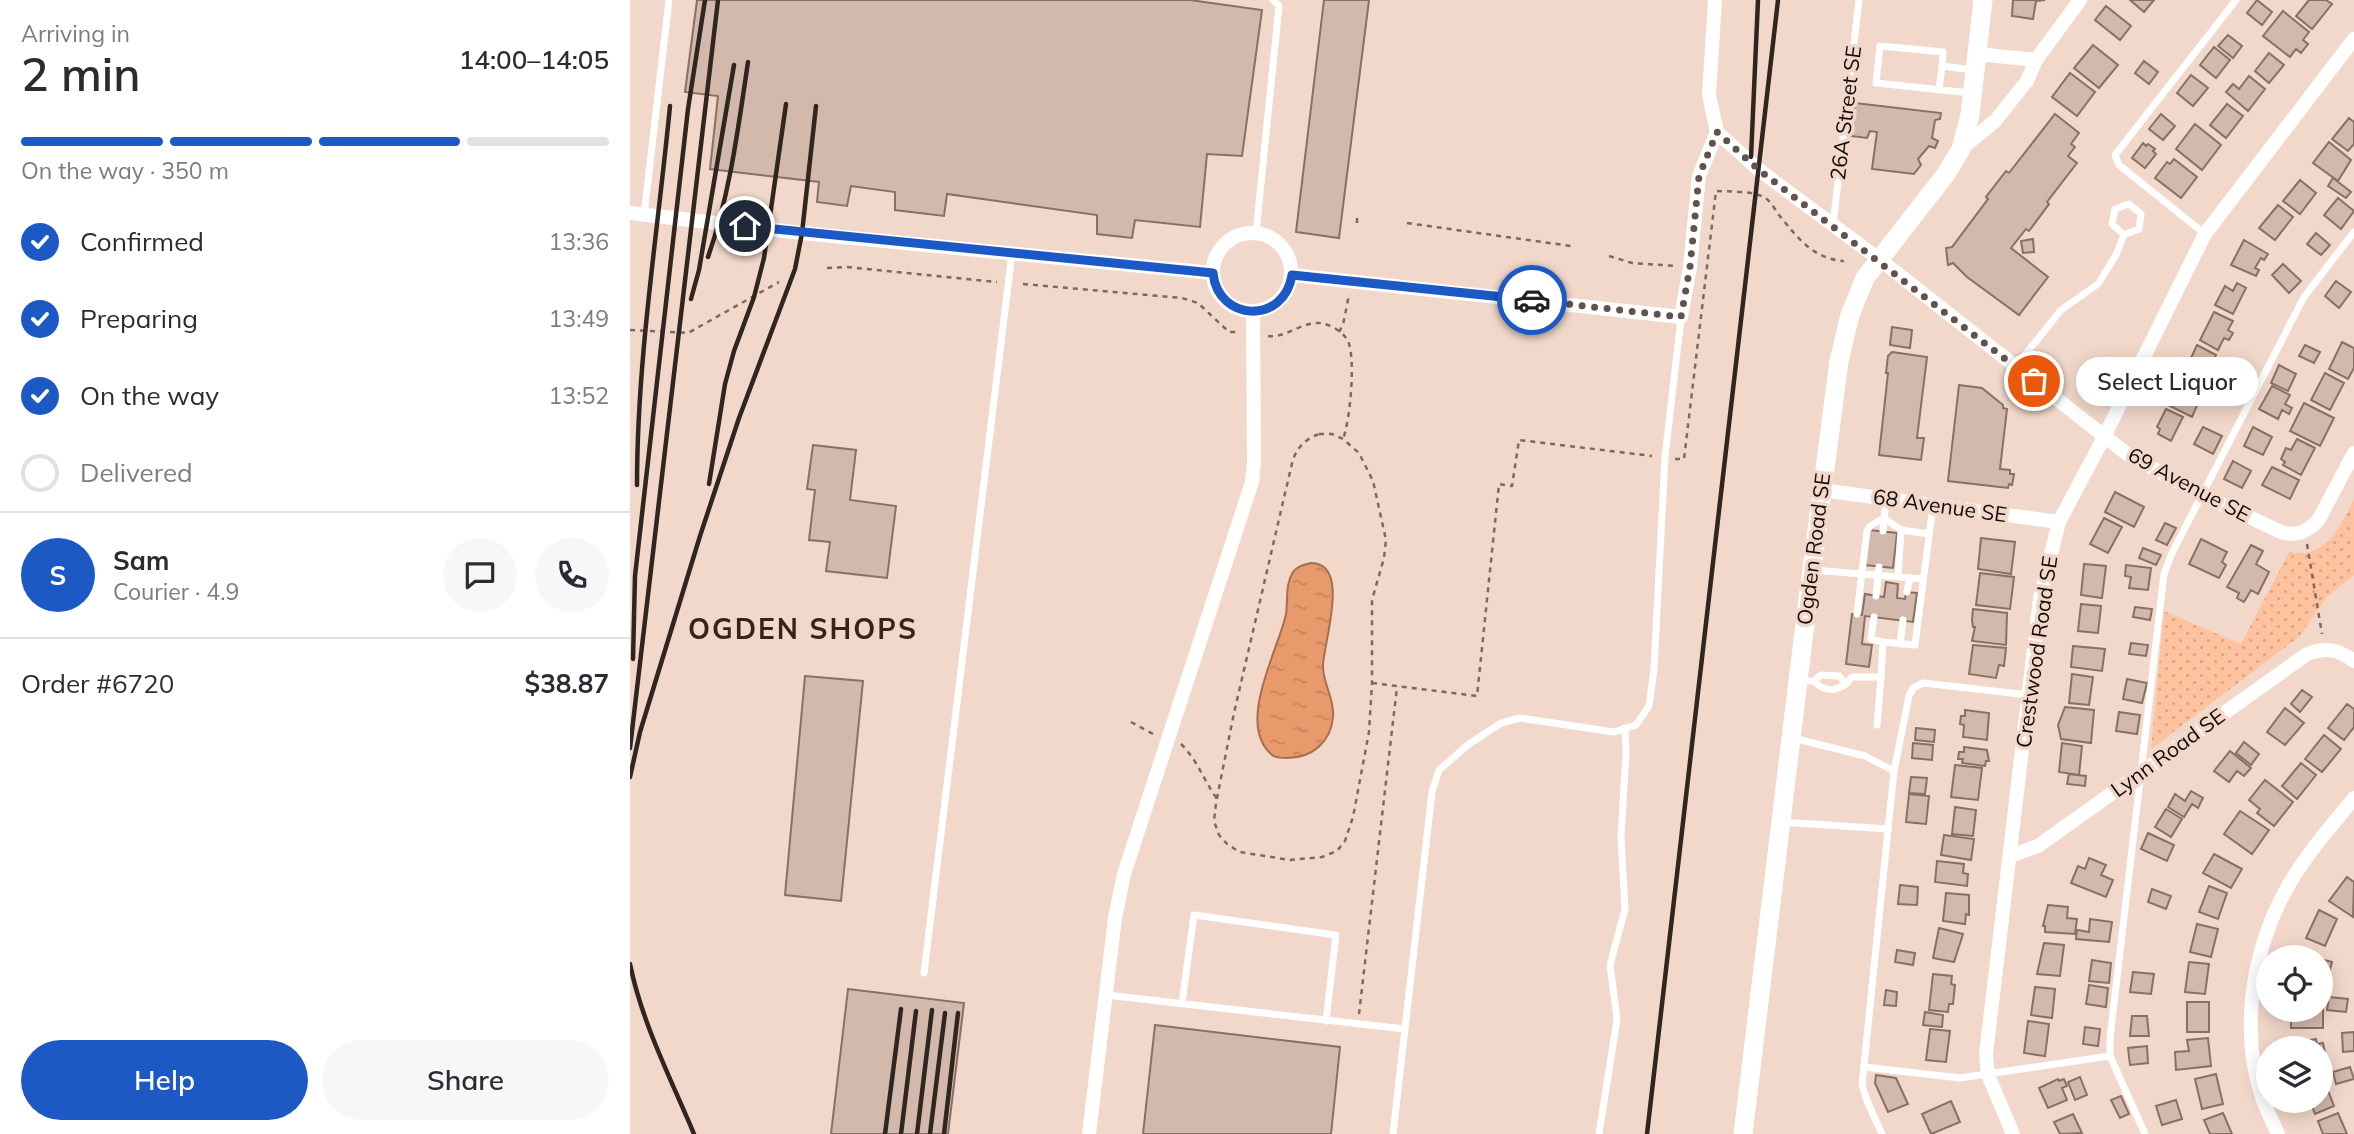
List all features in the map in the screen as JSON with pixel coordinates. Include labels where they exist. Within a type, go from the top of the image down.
[{"type":"street","points":[[1292,275],[1681,317],[1690,267],[1699,176],[1717,132],[1709,95],[1715,0]]},
{"type":"street","name":"Ogden Road SE","points":[[1743,1134],[1791,737],[1806,681],[1811,570],[1843,340],[1856,297],[1865,278],[1927,200],[1961,149],[1970,115],[1983,0]]},
{"type":"street","points":[[1961,149],[1995,121],[2027,81],[2036,60],[2080,0]]},
{"type":"street","name":"Crestwood Road SE","points":[[2013,1134],[1988,1075],[1986,1054],[2040,598],[2059,522],[2105,437],[2204,234],[2354,39]]},
{"type":"street","points":[[1976,62],[2036,60]]},
{"type":"street","name":"69 Avenue SE","points":[[1717,132],[1759,170],[2146,466],[2283,533],[2294,535],[2305,531]]},
{"type":"street","points":[[637,214],[1213,273]]},
{"type":"street","points":[[1244,233],[1256,233],[1269,236],[1280,244],[1288,256],[1292,275],[1285,295],[1275,304],[1253,312],[1237,309],[1227,302],[1219,293],[1213,273],[1216,257],[1223,246],[1244,233]]},
{"type":"street","points":[[1089,1134],[1115,918],[1124,874],[1252,482],[1253,312]]},
{"type":"street","points":[[2305,531],[2312,528],[2319,519],[2354,453]]},
{"type":"street","name":"68 Avenue SE","points":[[1821,490],[2059,522]]},
{"type":"street","points":[[2324,648],[2341,651],[2354,662]]},
{"type":"street","name":"Lynn Road SE","points":[[2010,856],[2038,846],[2307,654],[2324,648]]},
{"type":"street","points":[[2278,1134],[2263,1099],[2254,1058],[2252,1017],[2256,973],[2268,929],[2287,887],[2354,798]]},
{"type":"lane","points":[[637,214],[669,0]]},
{"type":"lane","name":"26A Street SE","points":[[1833,225],[1859,0]]},
{"type":"lane","points":[[2204,234],[2119,165],[2115,155],[2236,0]]},
{"type":"lane","points":[[1256,233],[1277,2]]},
{"type":"lane","points":[[1940,90],[1943,52],[1880,46],[1875,83],[1940,90],[1972,93]]},
{"type":"lane","points":[[1942,66],[1976,62]]},
{"type":"lane","points":[[2129,204],[2141,214],[2139,229],[2124,234],[2112,225],[2115,209],[2129,204]]},
{"type":"lane","points":[[2145,1134],[2110,1056],[2109,1038],[2164,574],[2172,553],[2304,297],[2354,232]]},
{"type":"lane","points":[[2016,367],[2061,310],[2098,284],[2116,255],[2124,234]]},
{"type":"lane","points":[[924,973],[1012,253]]},
{"type":"lane","points":[[1392,1134],[1433,792],[1440,770],[1469,744],[1507,720],[1520,718],[1614,732],[1636,725],[1649,706],[1654,669],[1665,457],[1681,317]]},
{"type":"lane","points":[[1883,531],[1886,499]]},
{"type":"lane","points":[[1874,617],[1871,639],[1915,645],[1933,505]]},
{"type":"lane","points":[[1884,518],[1901,530],[1929,534]]},
{"type":"lane","points":[[1857,614],[1867,531],[1870,526],[1884,518]]},
{"type":"lane","points":[[1898,577],[1901,530]]},
{"type":"lane","points":[[1811,570],[1860,574],[1879,571],[1898,577],[1923,579]]},
{"type":"lane","points":[[1876,596],[1879,571]]},
{"type":"lane","points":[[1907,592],[1910,578]]},
{"type":"lane","points":[[1900,644],[1903,621]]},
{"type":"lane","points":[[1877,725],[1883,642]]},
{"type":"lane","points":[[1806,681],[1820,688],[1836,690],[1852,677],[1853,665]]},
{"type":"lane","points":[[1806,681],[1821,675],[1839,676],[1846,684]]},
{"type":"lane","points":[[1852,677],[1881,677]]},
{"type":"lane","points":[[1882,1134],[1862,1085],[1894,771],[1909,696],[1913,688],[1923,683],[2029,695]]},
{"type":"lane","points":[[1599,1134],[1617,1019],[1611,965],[1625,909],[1621,837],[1625,728]]},
{"type":"lane","points":[[1791,737],[1865,756],[1894,771]]},
{"type":"lane","points":[[1780,822],[1888,829]]},
{"type":"lane","points":[[1182,1003],[1194,915],[1336,935],[1326,1021]]},
{"type":"lane","points":[[1106,995],[1405,1029]]},
{"type":"lane","points":[[1864,1067],[1960,1078],[2110,1056]]},
{"type":"path","points":[[1674,458],[1684,459],[1716,191],[1766,198],[1813,251],[1829,260],[1844,261]]},
{"type":"path","points":[[1357,213],[1357,223]]},
{"type":"path","points":[[1407,223],[1571,246]]},
{"type":"path","points":[[1609,256],[1632,263],[1676,266]]},
{"type":"path","points":[[827,268],[847,267],[997,282]]},
{"type":"path","points":[[630,330],[687,334],[779,282]]},
{"type":"path","points":[[1023,284],[1182,299],[1198,303],[1229,332],[1236,332]]},
{"type":"path","points":[[1339,332],[1343,325],[1349,292]]},
{"type":"path","points":[[1269,336],[1276,337],[1317,323],[1329,325],[1348,341],[1350,416],[1343,439]]},
{"type":"path","points":[[1319,434],[1343,439],[1359,453],[1366,464],[1373,481],[1386,540],[1384,558],[1371,600],[1371,683],[1369,732],[1353,817],[1345,841],[1337,851],[1322,858],[1290,860],[1240,852],[1228,845],[1219,835],[1214,821],[1217,799],[1293,460],[1299,446],[1319,434]]},
{"type":"path","points":[[1371,683],[1477,696],[1499,484],[1512,486],[1519,440],[1656,456]]},
{"type":"path","points":[[2305,531],[2324,648]]},
{"type":"path","points":[[1358,1024],[1397,687]]},
{"type":"path","points":[[1131,722],[1159,736]]},
{"type":"path","points":[[1180,743],[1198,762],[1217,799]]},
{"type":"shaded area","points":[[2354,499],[2354,575],[2327,597],[2299,637],[2151,749],[2164,611],[2241,644],[2289,552],[2313,551],[2322,546],[2337,530]]},
{"type":"water","points":[[1311,563],[1323,566],[1330,576],[1333,589],[1323,665],[1333,717],[1328,734],[1319,747],[1304,755],[1279,758],[1272,755],[1262,741],[1258,725],[1258,706],[1286,614],[1290,577],[1297,568]]},
{"type":"building","points":[[697,0],[1190,0],[1262,10],[1242,156],[1207,154],[1200,227],[1135,220],[1132,238],[1097,234],[1097,215],[947,194],[944,216],[895,210],[895,192],[851,186],[847,206],[817,202],[819,182],[710,169],[718,96],[685,92]]},
{"type":"building","points":[[1324,0],[1369,0],[1339,238],[1296,232]]},
{"type":"building","points":[[2013,0],[2045,0],[2036,1],[2033,19],[2012,16]]},
{"type":"building","points":[[2130,0],[2154,0],[2144,12]]},
{"type":"building","points":[[2257,0],[2272,12],[2262,25],[2247,13]]},
{"type":"building","points":[[2309,0],[2326,0],[2332,4],[2312,29],[2296,16]]},
{"type":"building","points":[[2106,6],[2131,26],[2120,40],[2095,20]]},
{"type":"building","points":[[2283,11],[2309,32],[2303,40],[2308,44],[2301,53],[2296,49],[2290,57],[2263,36]]},
{"type":"building","points":[[2228,35],[2242,46],[2233,58],[2218,46]]},
{"type":"building","points":[[2093,45],[2118,65],[2099,88],[2074,68]]},
{"type":"building","points":[[2214,47],[2230,60],[2216,78],[2200,65]]},
{"type":"building","points":[[2269,53],[2284,65],[2269,83],[2255,71]]},
{"type":"building","points":[[2144,61],[2158,72],[2149,84],[2135,73]]},
{"type":"building","points":[[2070,73],[2095,92],[2077,116],[2052,97]]},
{"type":"building","points":[[2191,75],[2208,88],[2193,106],[2177,93]]},
{"type":"building","points":[[2249,76],[2265,89],[2248,111],[2226,92],[2233,84],[2239,89]]},
{"type":"building","points":[[1855,103],[1941,113],[1940,119],[1935,120],[1932,138],[1938,141],[1935,148],[1929,146],[1918,159],[1921,165],[1914,174],[1872,169],[1877,132],[1870,131],[1867,138],[1851,136]]},
{"type":"building","points":[[2227,104],[2243,116],[2226,138],[2210,125]]},
{"type":"building","points":[[2055,114],[2079,133],[2071,144],[2075,147],[2068,156],[2077,163],[2029,231],[2026,229],[2011,248],[2048,277],[2019,315],[1967,277],[1953,263],[1948,265],[1946,248],[1952,247],[2006,171],[2009,173]]},
{"type":"building","points":[[2161,114],[2175,126],[2163,140],[2149,129]]},
{"type":"building","points":[[2349,118],[2354,122],[2354,144],[2348,151],[2332,139]]},
{"type":"building","points":[[2195,124],[2221,145],[2202,170],[2176,149]]},
{"type":"building","points":[[2329,142],[2351,160],[2338,181],[2313,163]]},
{"type":"building","points":[[2143,143],[2155,149],[2153,151],[2156,154],[2145,168],[2132,158]]},
{"type":"building","points":[[2174,159],[2197,177],[2181,198],[2155,178],[2167,162],[2170,164]]},
{"type":"building","points":[[2333,178],[2351,192],[2346,198],[2328,186]]},
{"type":"building","points":[[2300,180],[2316,193],[2300,214],[2283,201]]},
{"type":"building","points":[[2338,198],[2354,211],[2341,229],[2324,215]]},
{"type":"building","points":[[2278,205],[2293,217],[2275,240],[2259,228]]},
{"type":"building","points":[[2316,233],[2330,245],[2321,255],[2307,244]]},
{"type":"building","points":[[2033,239],[2034,252],[2023,253],[2021,241]]},
{"type":"building","points":[[2244,240],[2268,254],[2264,260],[2261,258],[2255,268],[2259,270],[2256,276],[2231,265]]},
{"type":"building","points":[[2283,264],[2301,281],[2289,293],[2272,275]]},
{"type":"building","points":[[2336,281],[2351,292],[2339,308],[2325,296]]},
{"type":"building","points":[[2237,283],[2246,288],[2233,314],[2215,305],[2225,286],[2233,291]]},
{"type":"building","points":[[2214,312],[2233,321],[2228,330],[2233,333],[2229,340],[2224,338],[2218,350],[2200,340]]},
{"type":"building","points":[[1892,327],[1912,330],[1910,348],[1890,345]]},
{"type":"building","points":[[2342,342],[2354,348],[2354,368],[2348,379],[2329,369]]},
{"type":"building","points":[[2197,345],[2216,355],[2203,379],[2193,374],[2196,366],[2189,362]]},
{"type":"building","points":[[2305,345],[2320,352],[2314,363],[2299,356]]},
{"type":"building","points":[[1892,352],[1927,357],[1917,438],[1924,438],[1921,460],[1879,455],[1888,356]]},
{"type":"building","points":[[2279,365],[2296,374],[2288,391],[2271,383]]},
{"type":"building","points":[[2325,373],[2344,383],[2330,410],[2311,400]]},
{"type":"building","points":[[2179,374],[2205,387],[2192,417],[2166,404],[2169,399],[2166,398],[2170,389],[2168,388]]},
{"type":"building","points":[[1959,385],[1982,388],[2007,409],[2000,469],[2010,470],[2010,474],[2014,474],[2012,485],[2009,484],[2008,488],[1948,481]]},
{"type":"building","points":[[2272,386],[2290,395],[2285,404],[2292,408],[2289,414],[2282,410],[2278,419],[2259,409]]},
{"type":"building","points":[[2304,403],[2334,418],[2320,446],[2290,431]]},
{"type":"building","points":[[2166,409],[2183,417],[2171,441],[2158,434],[2160,429],[2157,427]]},
{"type":"building","points":[[2203,427],[2222,436],[2213,454],[2194,444]]},
{"type":"building","points":[[2253,427],[2272,437],[2263,455],[2244,446]]},
{"type":"building","points":[[2297,439],[2315,448],[2301,475],[2283,465],[2285,462],[2281,459],[2286,448],[2291,450]]},
{"type":"building","points":[[813,445],[856,450],[850,500],[896,506],[887,578],[826,571],[830,542],[809,540],[815,490],[807,489]]},
{"type":"building","points":[[2233,461],[2251,471],[2242,488],[2224,479]]},
{"type":"building","points":[[2272,467],[2299,480],[2290,499],[2262,485]]},
{"type":"building","points":[[2115,492],[2144,507],[2134,527],[2105,512]]},
{"type":"building","points":[[2104,518],[2122,527],[2108,553],[2090,544]]},
{"type":"building","points":[[2165,523],[2176,528],[2167,545],[2156,540]]},
{"type":"building","points":[[1869,530],[1897,533],[1893,568],[1865,565]]},
{"type":"building","points":[[1981,538],[2015,542],[2011,574],[1978,569]]},
{"type":"building","points":[[2201,539],[2227,552],[2222,562],[2226,565],[2219,578],[2189,564]]},
{"type":"building","points":[[2251,545],[2263,551],[2256,564],[2269,572],[2258,594],[2251,590],[2244,602],[2237,598],[2239,593],[2227,587]]},
{"type":"building","points":[[2143,548],[2161,555],[2156,565],[2139,558]]},
{"type":"building","points":[[2084,564],[2106,566],[2102,598],[2081,595]]},
{"type":"building","points":[[2126,565],[2151,568],[2148,590],[2129,588],[2131,577],[2125,576]]},
{"type":"building","points":[[1980,573],[2014,577],[2010,609],[1976,605]]},
{"type":"building","points":[[1886,582],[1898,584],[1897,598],[1905,599],[1906,592],[1917,593],[1913,622],[1865,616],[1862,644],[1872,645],[1869,667],[1846,664],[1852,614],[1862,615],[1865,594],[1884,597]]},
{"type":"building","points":[[2081,604],[2101,606],[2098,633],[2078,631]]},
{"type":"building","points":[[2135,607],[2152,609],[2150,620],[2133,617]]},
{"type":"building","points":[[1973,609],[2007,613],[2006,645],[1972,641],[1975,627],[1972,620]]},
{"type":"building","points":[[2131,643],[2148,645],[2146,656],[2129,654]]},
{"type":"building","points":[[1973,645],[2006,648],[2004,666],[1999,665],[1996,678],[1969,674]]},
{"type":"building","points":[[2073,646],[2105,649],[2102,671],[2071,667]]},
{"type":"building","points":[[2072,674],[2093,677],[2089,705],[2069,703]]},
{"type":"building","points":[[805,676],[863,681],[841,901],[785,895]]},
{"type":"building","points":[[2127,679],[2147,683],[2142,703],[2123,699]]},
{"type":"building","points":[[2302,690],[2312,697],[2300,712],[2291,704]]},
{"type":"building","points":[[2347,704],[2354,709],[2354,727],[2344,740],[2328,728]]},
{"type":"building","points":[[2065,707],[2094,710],[2091,743],[2061,739],[2058,725]]},
{"type":"building","points":[[2285,708],[2304,723],[2285,745],[2267,732]]},
{"type":"building","points":[[1965,710],[1989,713],[1987,740],[1963,737],[1964,725],[1960,724]]},
{"type":"building","points":[[2119,712],[2140,715],[2137,734],[2116,731]]},
{"type":"building","points":[[1916,728],[1935,730],[1934,742],[1915,740]]},
{"type":"building","points":[[2324,735],[2341,749],[2322,772],[2305,759]]},
{"type":"building","points":[[2244,742],[2259,754],[2251,765],[2236,753]]},
{"type":"building","points":[[1913,743],[1933,745],[1932,760],[1912,758]]},
{"type":"building","points":[[2062,743],[2082,746],[2079,775],[2059,772]]},
{"type":"building","points":[[1964,747],[1987,750],[1989,761],[1986,761],[1985,766],[1962,763],[1963,759],[1958,759],[1959,752],[1964,752]]},
{"type":"building","points":[[2230,751],[2251,768],[2244,776],[2237,771],[2229,782],[2214,771]]},
{"type":"building","points":[[2301,763],[2316,775],[2297,799],[2282,786]]},
{"type":"building","points":[[1955,765],[1982,768],[1978,800],[1951,797]]},
{"type":"building","points":[[2069,774],[2086,776],[2085,786],[2067,784]]},
{"type":"building","points":[[1911,777],[1927,778],[1925,794],[1909,793]]},
{"type":"building","points":[[2265,780],[2293,802],[2274,826],[2257,813],[2260,809],[2249,800]]},
{"type":"building","points":[[2191,791],[2203,798],[2198,808],[2192,804],[2184,817],[2168,807],[2175,794],[2185,801]]},
{"type":"building","points":[[1909,794],[1929,796],[1926,824],[1906,822]]},
{"type":"building","points":[[1955,807],[1976,810],[1973,836],[1952,834]]},
{"type":"building","points":[[2166,809],[2182,819],[2171,837],[2155,827]]},
{"type":"building","points":[[2240,811],[2269,830],[2252,854],[2224,834]]},
{"type":"building","points":[[2148,833],[2174,845],[2167,861],[2141,849]]},
{"type":"building","points":[[1944,835],[1974,839],[1971,860],[1941,855]]},
{"type":"building","points":[[2214,854],[2242,869],[2231,888],[2203,873]]},
{"type":"building","points":[[2089,858],[2106,865],[2101,875],[2113,880],[2106,897],[2071,883],[2078,866],[2085,869]]},
{"type":"building","points":[[1937,861],[1964,864],[1963,873],[1968,874],[1967,886],[1935,882]]},
{"type":"building","points":[[2347,877],[2354,882],[2353,917],[2329,901]]},
{"type":"building","points":[[1900,885],[1918,887],[1917,905],[1898,904]]},
{"type":"building","points":[[2209,886],[2227,893],[2218,919],[2199,912]]},
{"type":"building","points":[[2152,889],[2171,896],[2166,909],[2148,902]]},
{"type":"building","points":[[1946,893],[1969,895],[1969,915],[1966,914],[1965,924],[1943,921]]},
{"type":"building","points":[[2048,905],[2068,907],[2067,918],[2077,919],[2075,934],[2045,932],[2043,926]]},
{"type":"building","points":[[2319,910],[2337,919],[2325,945],[2306,938]]},
{"type":"building","points":[[2090,919],[2112,922],[2109,942],[2076,939],[2077,930],[2089,932]]},
{"type":"building","points":[[2197,924],[2218,929],[2211,957],[2190,952]]},
{"type":"building","points":[[1939,928],[1963,934],[1954,962],[1933,958]]},
{"type":"building","points":[[2044,943],[2064,945],[2060,976],[2037,974]]},
{"type":"building","points":[[1897,950],[1915,953],[1913,965],[1895,962]]},
{"type":"building","points":[[2092,960],[2111,963],[2109,983],[2089,981]]},
{"type":"building","points":[[2189,962],[2209,964],[2205,994],[2185,992]]},
{"type":"building","points":[[2133,972],[2154,974],[2151,994],[2130,992]]},
{"type":"building","points":[[1933,974],[1952,976],[1951,984],[1955,985],[1953,1004],[1949,1004],[1948,1012],[1929,1010]]},
{"type":"building","points":[[2089,985],[2108,988],[2106,1007],[2086,1004]]},
{"type":"building","points":[[2035,987],[2055,989],[2052,1018],[2031,1015]]},
{"type":"building","points":[[848,989],[964,1003],[948,1134],[831,1134]]},
{"type":"building","points":[[1886,990],[1897,992],[1896,1006],[1884,1005]]},
{"type":"building","points":[[2333,997],[2348,999],[2346,1012],[2333,1011]]},
{"type":"building","points":[[2187,1002],[2209,1002],[2209,1032],[2187,1032]]},
{"type":"building","points":[[1925,1012],[1943,1015],[1942,1027],[1923,1025]]},
{"type":"building","points":[[2132,1016],[2147,1016],[2149,1036],[2130,1036]]},
{"type":"building","points":[[2028,1021],[2049,1024],[2045,1056],[2024,1053]]},
{"type":"building","points":[[2291,1022],[2323,1022],[2323,1028],[2291,1028]]},
{"type":"building","points":[[1155,1025],[1340,1047],[1331,1134],[1143,1134]]},
{"type":"building","points":[[2085,1027],[2100,1029],[2098,1046],[2083,1044]]},
{"type":"building","points":[[1930,1029],[1950,1031],[1946,1062],[1926,1060]]},
{"type":"building","points":[[2354,1032],[2354,1051],[2343,1052],[2342,1033]]},
{"type":"building","points":[[2208,1038],[2211,1066],[2176,1070],[2175,1052],[2189,1051],[2187,1040]]},
{"type":"building","points":[[2147,1046],[2148,1063],[2130,1065],[2128,1048]]},
{"type":"building","points":[[2350,1067],[2354,1079],[2336,1084],[2333,1072]]},
{"type":"building","points":[[2216,1074],[2223,1104],[2202,1109],[2195,1079]]},
{"type":"building","points":[[1876,1075],[1896,1078],[1908,1104],[1888,1112],[1875,1083]]},
{"type":"building","points":[[2080,1077],[2087,1095],[2075,1100],[2068,1082]]},
{"type":"building","points":[[2064,1079],[2067,1086],[2062,1088],[2067,1100],[2048,1108],[2039,1088]]},
{"type":"building","points":[[2121,1096],[2129,1114],[2120,1118],[2111,1100]]},
{"type":"building","points":[[2176,1100],[2182,1119],[2162,1125],[2156,1106]]},
{"type":"building","points":[[1951,1101],[1960,1122],[1931,1134],[1922,1114]]},
{"type":"building","points":[[2223,1113],[2232,1134],[2210,1134],[2204,1120]]},
{"type":"building","points":[[2338,1113],[2347,1134],[2323,1134],[2318,1121]]},
{"type":"building","points":[[2073,1114],[2082,1133],[2060,1134],[2054,1122]]},
{"type":"railway","points":[[633,659],[635,576],[688,109],[705,0]]},
{"type":"railway","points":[[630,748],[718,0]]},
{"type":"railway","points":[[1751,157],[1758,0]]},
{"type":"railway","points":[[1647,1134],[1778,0]]},
{"type":"railway","points":[[708,257],[728,185],[748,62]]},
{"type":"railway","points":[[691,299],[699,270],[734,65]]},
{"type":"railway","points":[[709,484],[725,384],[764,258],[786,104]]},
{"type":"railway","points":[[637,485],[644,342],[670,106]]},
{"type":"railway","points":[[630,777],[640,732],[700,536],[739,418],[795,269],[802,233],[816,106]]},
{"type":"railway","points":[[630,964],[649,1029],[694,1134]]},
{"type":"railway","points":[[885,1134],[901,1009]]},
{"type":"railway","points":[[917,1134],[932,1010]]},
{"type":"railway","points":[[901,1134],[916,1011]]},
{"type":"railway","points":[[930,1134],[945,1013]]},
{"type":"railway","points":[[944,1134],[958,1013]]},
{"type":"way so far","points":[[1532,300],[1681,317],[1690,267],[1699,176],[1717,132],[1759,170],[2034,381]]},
{"type":"place","name":"Select Liquor","points":[[2034,381]]},
{"type":"district","name":"OGDEN SHOPS","points":[[803,629]]},
{"type":"route","points":[[745,226],[1213,273],[1219,293],[1227,302],[1237,309],[1253,312],[1275,304],[1285,295],[1292,275],[1532,300]]}]
